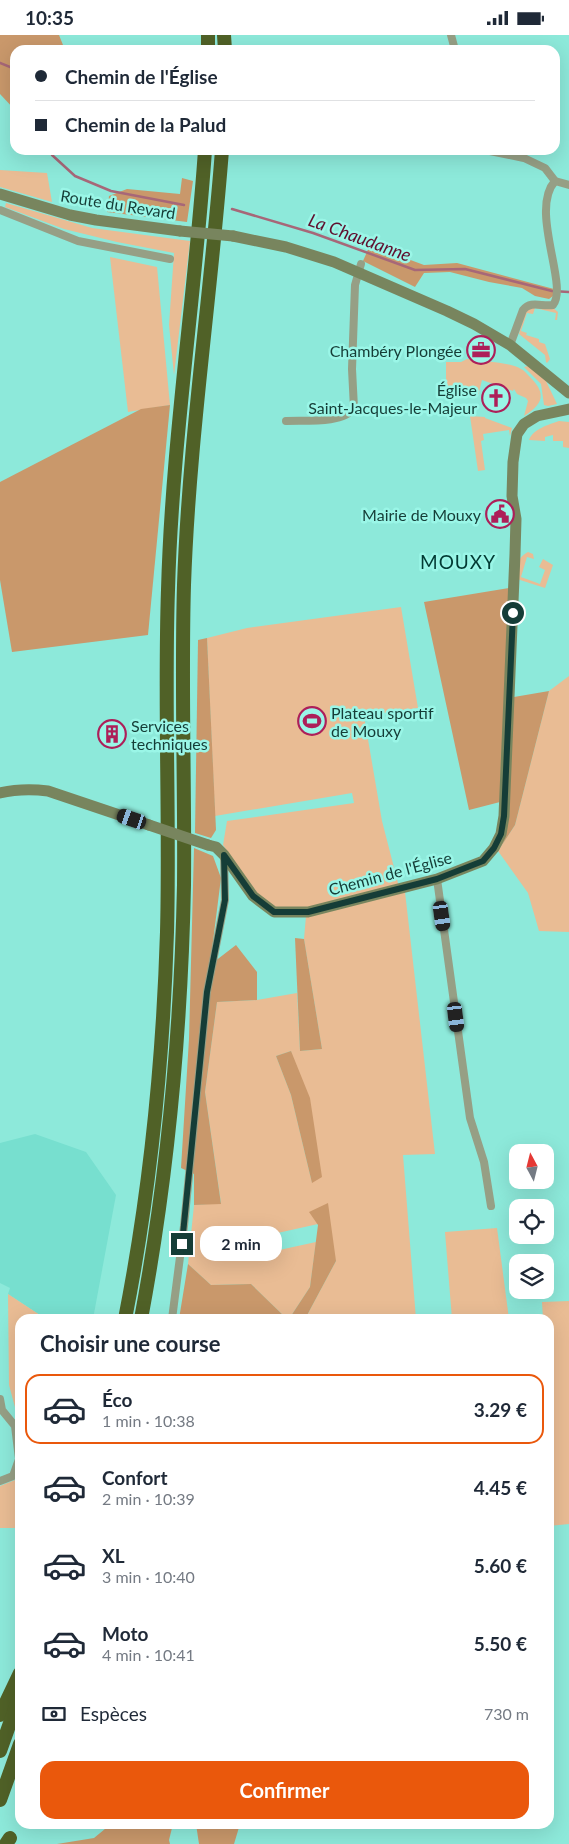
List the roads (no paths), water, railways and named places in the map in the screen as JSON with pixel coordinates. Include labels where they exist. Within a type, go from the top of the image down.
[{"type":"highway","points":[[126,1314],[149,1168],[162,1028],[167,887],[168,581],[178,427],[205,155]]},
{"type":"highway","points":[[147,1314],[171,1121],[181,973],[184,885],[183,637],[187,517],[222,155]]},
{"type":"highway","points":[[142,1314],[153,1253]]},
{"type":"highway","points":[[0,1715],[15,1684]]},
{"type":"highway","points":[[0,1751],[15,1709]]},
{"type":"highway","points":[[0,1800],[15,1758]]},
{"type":"street","points":[[509,155],[524,158],[545,168],[555,181],[569,185]]},
{"type":"street","points":[[510,345],[523,310],[527,305],[548,306],[560,294],[547,208],[551,186],[555,181]]},
{"type":"street","name":"Route du Revard","points":[[0,194],[70,215],[180,231],[234,236],[359,268],[474,324],[510,345],[569,393]]},
{"type":"street","points":[[0,210],[78,241],[170,259]]},
{"type":"street","points":[[286,421],[340,419],[354,408],[352,369],[355,285],[359,268]]},
{"type":"street","name":"Chemin de l'Église","points":[[0,793],[31,789],[48,791],[216,847],[224,855],[253,896],[274,912],[308,912],[437,879],[483,861],[494,848],[501,834],[504,816],[510,709],[516,519],[512,496],[513,462],[517,434],[528,420],[536,416],[569,409]]},
{"type":"street","points":[[173,1314],[184,1226],[207,992],[225,900],[224,855]]},
{"type":"street","points":[[437,879],[470,1117],[484,1162],[491,1206]]},
{"type":"street","points":[[0,1399],[2,1409],[15,1426]]},
{"type":"street","points":[[0,1481],[14,1475],[15,1472]]},
{"type":"waterway","name":"La Chaudanne","points":[[0,63],[10,67]]},
{"type":"waterway","points":[[52,155],[75,176],[111,191],[184,205]]},
{"type":"waterway","name":"La Chaudanne","points":[[232,209],[313,233],[415,270],[465,269],[552,291],[569,292]]},
{"type":"place","name":"Chambéry Plongée","points":[[481,350]]},
{"type":"place","name":"Église Saint-Jacques-le-Majeur","points":[[496,398]]},
{"type":"place","name":"Mairie de Mouxy","points":[[500,514]]},
{"type":"place","name":"Plateau sportif de Mouxy","points":[[312,721]]},
{"type":"place","name":"Services techniques","points":[[112,734]]},
{"type":"district","name":"MOUXY","points":[[458,561]]}]
